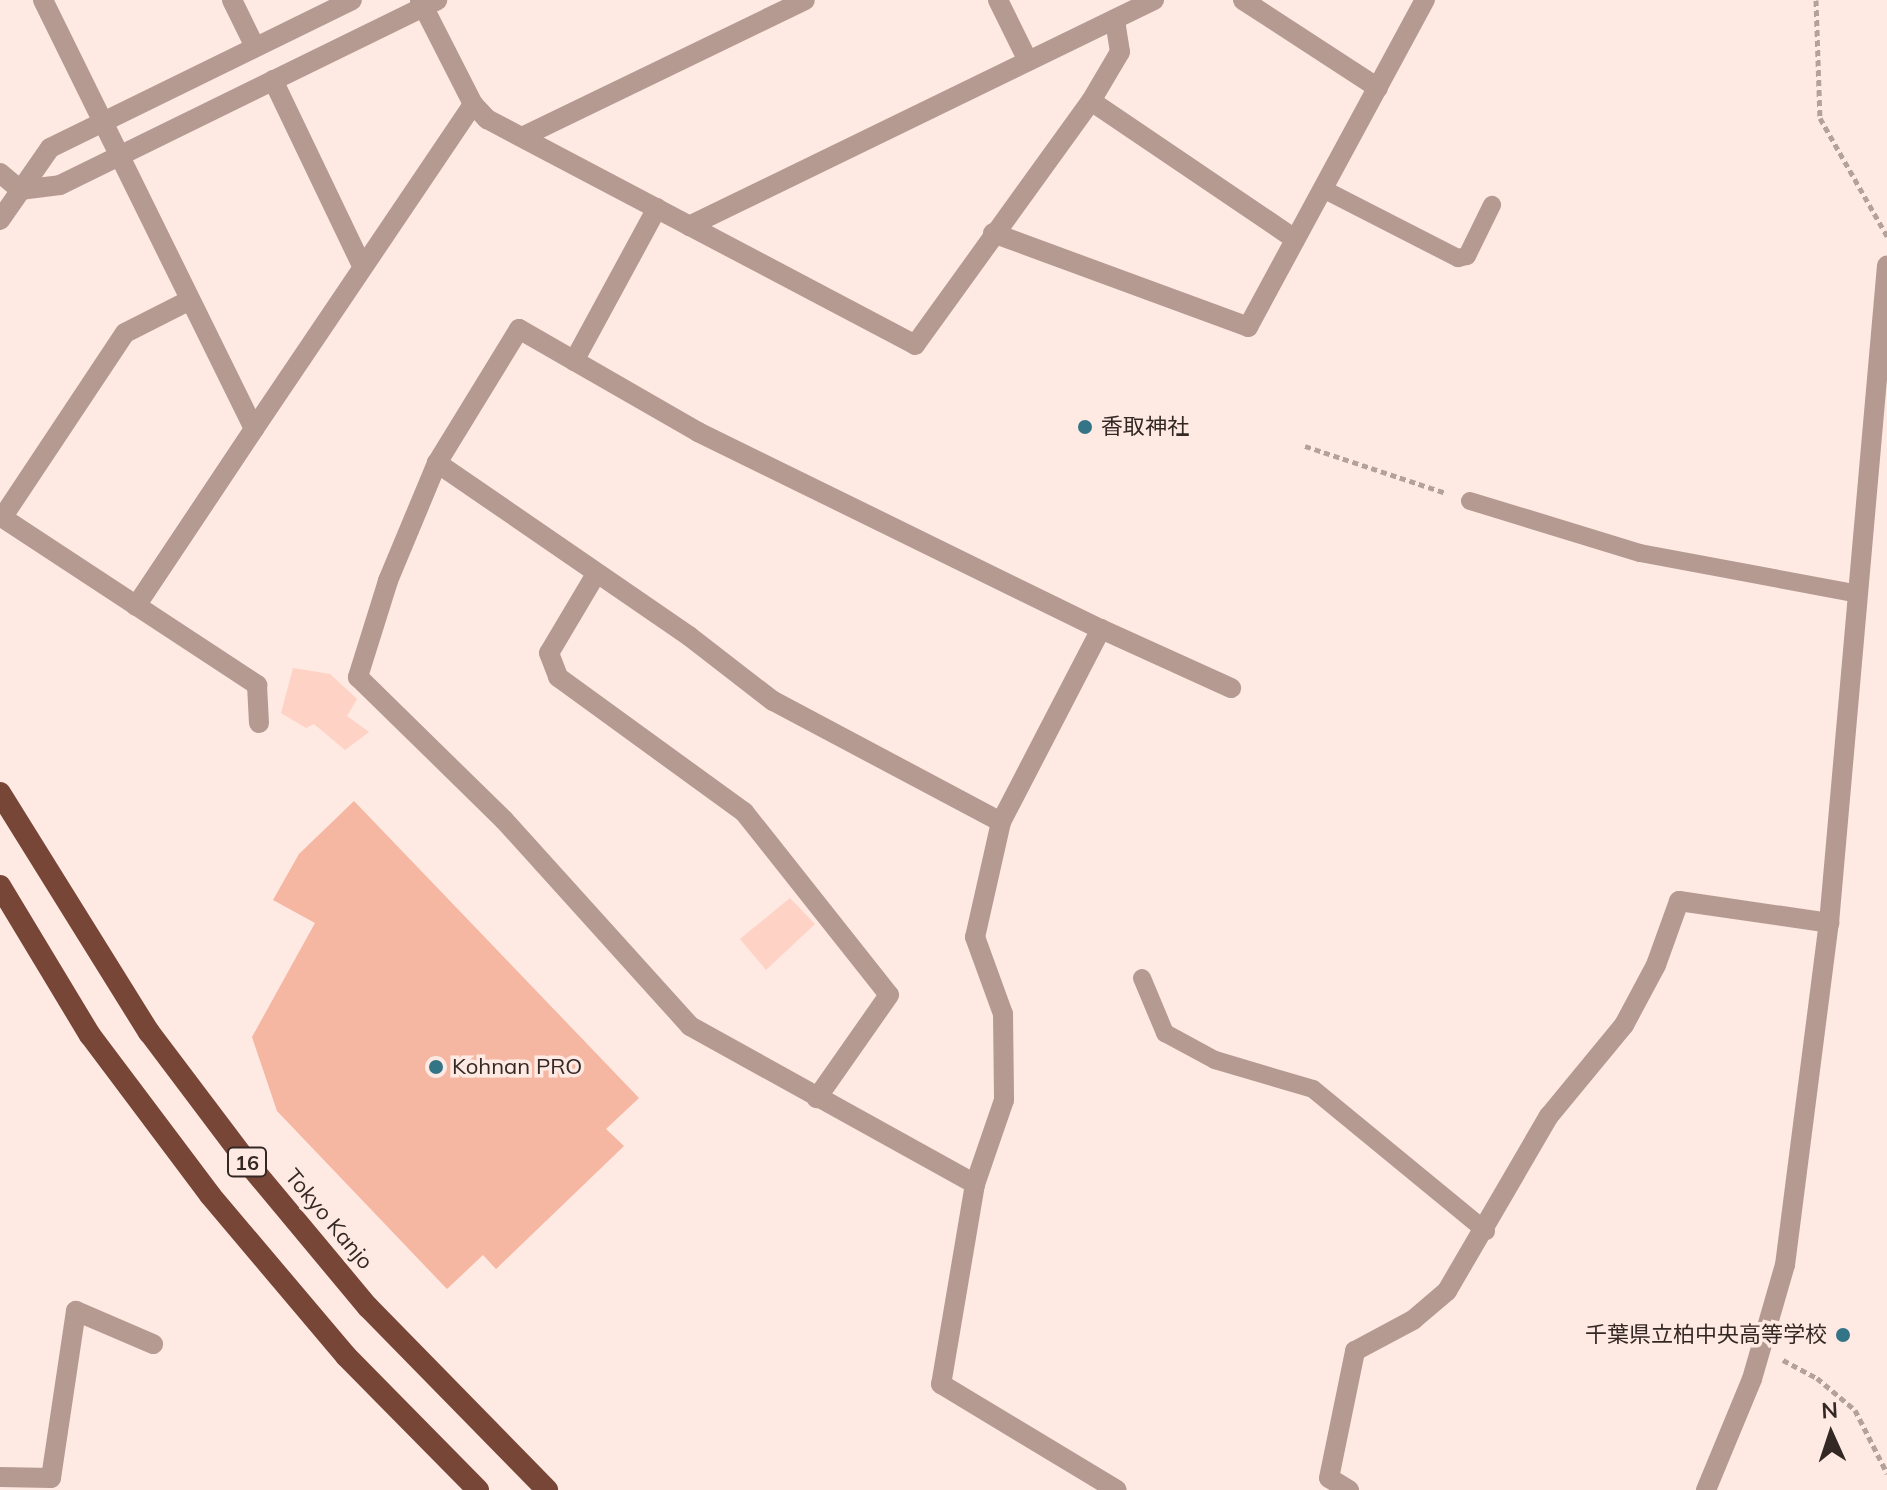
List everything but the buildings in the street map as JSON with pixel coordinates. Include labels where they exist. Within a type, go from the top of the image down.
[{"type":"highway","name":"Tokyo Kanjo","points":[[0,793],[149,1032],[247,1162],[368,1307],[547,1490]]},
{"type":"highway","name":"16","points":[[0,886],[90,1035],[210,1195],[346,1356],[478,1490]]},
{"type":"street","points":[[43,0],[254,429]]},
{"type":"street","points":[[232,0],[255,47]]},
{"type":"street","points":[[0,220],[50,148],[352,0]]},
{"type":"street","points":[[522,137],[805,0]]},
{"type":"street","points":[[998,0],[1028,61]]},
{"type":"street","points":[[689,226],[1154,0]]},
{"type":"street","points":[[1243,0],[1378,88]]},
{"type":"street","points":[[993,233],[1248,327],[1425,0]]},
{"type":"street","points":[[0,173],[20,190],[60,185],[427,2],[473,104],[522,137],[915,345],[1091,101],[1120,52],[1115,19]]},
{"type":"street","points":[[273,80],[362,266]]},
{"type":"street","points":[[1091,101],[1295,239]]},
{"type":"street","points":[[136,606],[473,104]]},
{"type":"street","points":[[574,361],[657,208]]},
{"type":"street","points":[[1706,1490],[1761,1352],[1785,1265],[1829,923],[1854,593],[1887,266]]},
{"type":"street","points":[[190,300],[125,333],[1,517],[257,685],[259,723]]},
{"type":"street","points":[[975,1184],[690,1026],[504,820],[358,677],[388,581],[437,463],[519,329],[867,518],[1231,688]]},
{"type":"street","points":[[437,463],[773,701],[1001,822]]},
{"type":"street","points":[[596,574],[549,653],[558,677],[744,812],[889,995],[817,1098]]},
{"type":"street","points":[[1101,629],[1001,822],[975,937],[1003,1014],[1004,1100],[975,1184],[941,1384],[1117,1490]]},
{"type":"street","points":[[1349,1490],[1329,1478],[1355,1351],[1413,1320],[1447,1291],[1486,1231],[1515,1169],[1549,1116],[1624,1025],[1656,965],[1679,901],[1829,923]]},
{"type":"street","points":[[0,1477],[51,1478],[76,1311],[153,1344]]},
{"type":"lane","points":[[1323,189],[1458,258],[1467,256],[1492,205]]},
{"type":"lane","points":[[1470,501],[1640,553],[1854,593]]},
{"type":"lane","points":[[1142,978],[1165,1033],[1215,1060],[1313,1089],[1486,1231]]},
{"type":"path","points":[[1816,0],[1820,118],[1887,236]]},
{"type":"path","points":[[1305,446],[1470,501]]},
{"type":"path","points":[[1761,1352],[1817,1378],[1855,1410],[1887,1473]]},
{"type":"shaded area","points":[[293,668],[330,674],[357,699],[347,716],[369,732],[345,750],[314,724],[306,728],[281,713]]},
{"type":"shaded area","points":[[790,898],[815,924],[766,970],[740,939]]},
{"type":"place","name":"香取神社","points":[[1085,427]]},
{"type":"place","name":"Kohnan PRO","points":[[436,1067]]},
{"type":"place","name":"千葉県立柏中央高等学校","points":[[1843,1335]]}]
